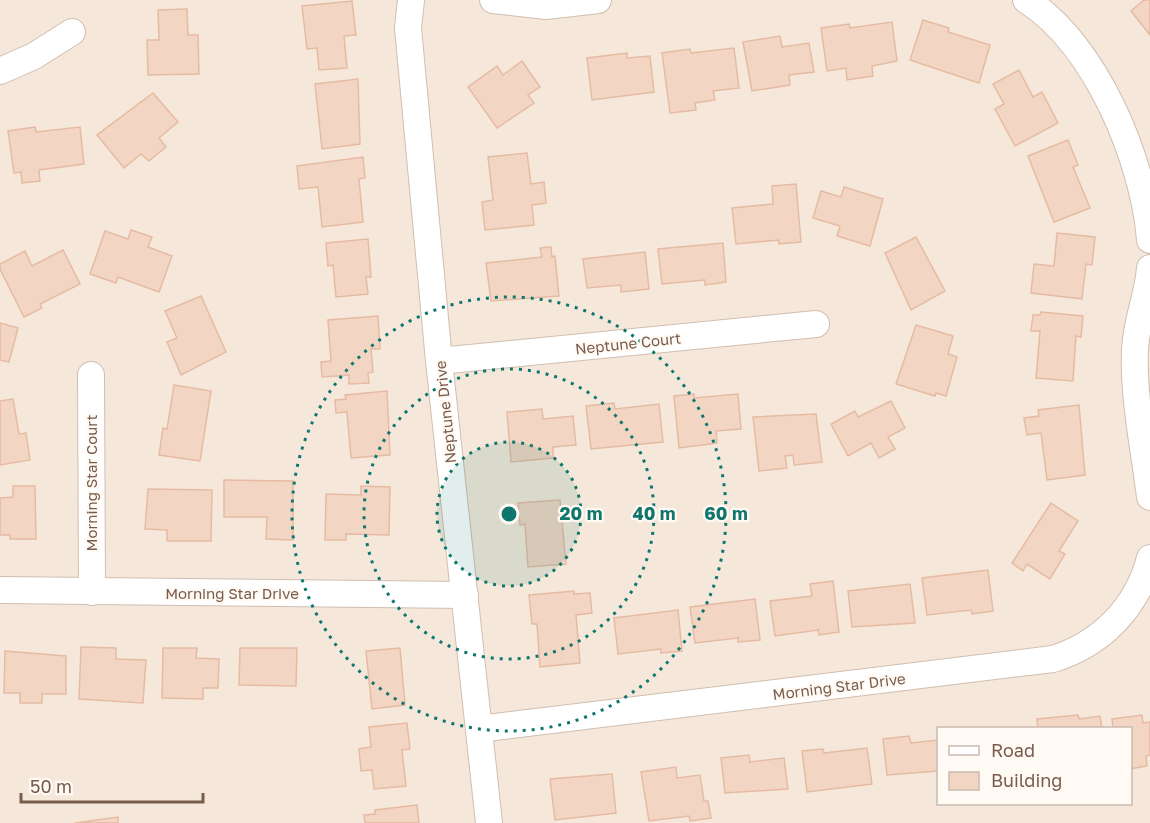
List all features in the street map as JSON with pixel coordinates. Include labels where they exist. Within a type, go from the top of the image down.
[{"type":"street","name":"Neptune Drive","points":[[411,0],[408,28],[439,361],[489,823]]},
{"type":"street","points":[[493,0],[546,6],[598,0]]},
{"type":"street","points":[[1030,2],[1074,45],[1099,80],[1141,178],[1150,240]]},
{"type":"street","points":[[0,71],[34,56],[72,32]]},
{"type":"street","points":[[1150,277],[1135,348],[1134,381],[1150,497]]},
{"type":"street","name":"Neptune Court","points":[[439,361],[816,324]]},
{"type":"street","name":"Morning Star Court","points":[[91,375],[92,592]]},
{"type":"street","name":"Morning Star Drive","points":[[479,729],[1042,662],[1074,651],[1104,633],[1133,598],[1150,558]]},
{"type":"street","name":"Morning Star Drive","points":[[0,590],[465,595]]},
{"type":"shaded area","points":[[0,0],[1150,0],[1150,823],[0,823]]},
{"type":"building","points":[[1144,0],[1150,0],[1150,35],[1131,11]]},
{"type":"building","points":[[352,1],[356,35],[344,36],[347,68],[319,70],[317,48],[307,49],[302,6]]},
{"type":"building","points":[[187,9],[188,35],[198,35],[199,74],[148,75],[147,40],[159,40],[158,10]]},
{"type":"building","points":[[923,20],[949,28],[948,32],[990,45],[979,83],[910,60]]},
{"type":"building","points":[[892,22],[897,61],[872,66],[873,76],[847,80],[846,68],[827,71],[821,28],[849,24],[850,28]]},
{"type":"building","points":[[780,36],[782,47],[809,43],[814,72],[789,75],[790,85],[752,91],[743,42]]},
{"type":"building","points":[[734,48],[739,88],[713,91],[715,100],[695,103],[696,110],[670,113],[662,53],[690,49],[691,53]]},
{"type":"building","points":[[627,53],[627,58],[650,56],[654,92],[592,100],[587,58]]},
{"type":"building","points":[[522,61],[540,87],[528,95],[534,103],[497,128],[468,87],[497,66],[503,75]]},
{"type":"building","points":[[1019,70],[1033,97],[1042,92],[1058,123],[1015,146],[995,109],[1004,104],[993,84]]},
{"type":"building","points":[[358,79],[360,144],[322,149],[315,84]]},
{"type":"building","points":[[153,93],[178,122],[159,138],[166,147],[149,161],[141,154],[124,168],[97,135]]},
{"type":"building","points":[[35,127],[36,132],[80,127],[84,164],[39,170],[40,181],[22,183],[21,172],[14,173],[8,131]]},
{"type":"building","points":[[1068,140],[1078,165],[1073,167],[1090,208],[1054,222],[1028,156]]},
{"type":"building","points":[[527,153],[531,184],[544,182],[546,203],[532,205],[534,225],[485,230],[482,202],[493,200],[488,157]]},
{"type":"building","points":[[363,157],[365,178],[359,179],[363,222],[322,227],[318,187],[299,189],[297,166]]},
{"type":"building","points":[[796,184],[801,242],[779,244],[779,240],[736,244],[732,208],[773,204],[772,186]]},
{"type":"building","points":[[844,187],[883,199],[870,246],[837,236],[840,226],[813,218],[821,191],[841,197]]},
{"type":"building","points":[[131,230],[152,237],[148,247],[172,256],[159,292],[118,277],[116,283],[90,274],[105,231],[128,239]]},
{"type":"building","points":[[1057,233],[1095,237],[1092,265],[1086,264],[1082,299],[1031,293],[1034,264],[1054,266]]},
{"type":"building","points":[[916,237],[945,291],[911,310],[885,253]]},
{"type":"building","points":[[368,239],[371,277],[366,277],[368,294],[336,297],[333,265],[328,266],[326,243]]},
{"type":"building","points":[[723,243],[726,282],[705,285],[705,280],[662,284],[658,249]]},
{"type":"building","points":[[551,247],[552,257],[555,256],[559,296],[491,301],[486,263],[542,257],[540,248]]},
{"type":"building","points":[[63,250],[80,284],[40,304],[42,308],[24,317],[0,269],[0,264],[25,251],[32,266]]},
{"type":"building","points":[[645,252],[649,289],[621,292],[621,285],[587,288],[583,259]]},
{"type":"building","points":[[201,296],[226,352],[181,375],[167,342],[177,338],[165,311]]},
{"type":"building","points":[[1041,312],[1083,316],[1081,337],[1076,336],[1073,381],[1036,378],[1040,331],[1031,331],[1033,315],[1040,315]]},
{"type":"building","points":[[378,316],[380,349],[371,349],[373,372],[368,373],[369,383],[349,384],[349,375],[322,377],[321,362],[331,361],[328,320]]},
{"type":"building","points":[[0,323],[18,328],[9,362],[0,360]]},
{"type":"building","points":[[916,325],[953,336],[948,354],[957,357],[946,396],[936,393],[935,396],[896,384]]},
{"type":"building","points":[[174,385],[211,391],[200,461],[159,455],[163,428],[167,429]]},
{"type":"building","points":[[387,391],[390,455],[351,458],[347,412],[336,413],[335,400],[346,399],[345,395]]},
{"type":"building","points":[[694,394],[694,398],[738,394],[741,429],[716,431],[717,443],[679,448],[674,396]]},
{"type":"building","points":[[13,399],[19,434],[26,433],[30,460],[0,465],[0,401]]},
{"type":"building","points":[[891,401],[905,428],[888,437],[895,449],[879,458],[871,443],[848,456],[831,424],[855,411],[858,417]]},
{"type":"building","points":[[614,403],[615,409],[659,404],[663,442],[591,449],[586,406]]},
{"type":"building","points":[[1079,405],[1085,475],[1047,480],[1041,433],[1027,435],[1024,418],[1039,416],[1038,410]]},
{"type":"building","points":[[542,409],[543,419],[573,416],[576,445],[553,447],[553,458],[511,462],[507,412]]},
{"type":"building","points":[[816,414],[822,462],[794,465],[793,455],[785,456],[787,468],[759,471],[753,417]]},
{"type":"building","points":[[224,480],[293,481],[293,540],[266,539],[267,517],[224,517]]},
{"type":"building","points":[[13,486],[35,486],[36,539],[10,539],[10,535],[0,535],[0,498],[13,497]]},
{"type":"building","points":[[361,486],[390,487],[389,535],[346,534],[346,540],[325,540],[326,494],[361,495]]},
{"type":"building","points":[[148,489],[212,490],[211,541],[167,541],[167,530],[145,529]]},
{"type":"building","points":[[560,500],[566,564],[528,567],[525,524],[520,525],[518,503]]},
{"type":"building","points":[[1051,503],[1078,521],[1059,551],[1065,554],[1050,579],[1027,564],[1023,571],[1012,563]]},
{"type":"building","points":[[988,570],[993,611],[972,614],[971,610],[927,615],[922,578]]},
{"type":"building","points":[[833,581],[839,632],[819,635],[818,630],[775,636],[770,601],[812,596],[810,584]]},
{"type":"building","points":[[910,584],[915,623],[852,627],[848,591]]},
{"type":"building","points":[[574,591],[574,594],[590,593],[592,613],[576,615],[580,663],[540,667],[537,624],[532,624],[529,595]]},
{"type":"building","points":[[755,599],[760,640],[738,642],[738,638],[695,643],[690,607]]},
{"type":"building","points":[[678,610],[682,651],[661,653],[661,649],[618,654],[614,618]]},
{"type":"building","points":[[81,647],[116,648],[116,659],[146,660],[143,703],[79,699]]},
{"type":"building","points":[[163,648],[197,648],[196,658],[219,659],[218,688],[203,688],[203,699],[162,698]]},
{"type":"building","points":[[240,648],[297,648],[296,686],[239,685]]},
{"type":"building","points":[[400,648],[405,705],[372,709],[366,651]]},
{"type":"building","points":[[5,651],[66,656],[66,694],[42,694],[42,703],[20,703],[20,693],[4,693]]},
{"type":"building","points":[[1078,715],[1079,719],[1100,716],[1102,727],[1038,727],[1037,719]]},
{"type":"building","points":[[1142,715],[1143,723],[1150,722],[1150,755],[1146,756],[1147,766],[1132,769],[1132,727],[1113,727],[1112,719]]},
{"type":"building","points":[[407,723],[410,749],[402,750],[406,786],[374,789],[372,770],[361,771],[359,749],[371,747],[369,727]]},
{"type":"building","points":[[909,736],[911,743],[937,740],[937,771],[887,775],[883,739]]},
{"type":"building","points":[[867,748],[872,784],[807,792],[802,751],[823,749],[824,753]]},
{"type":"building","points":[[749,755],[750,762],[784,758],[788,789],[725,793],[721,758]]},
{"type":"building","points":[[676,767],[677,778],[700,775],[704,801],[708,801],[711,818],[690,821],[689,816],[649,821],[641,772]]},
{"type":"building","points":[[612,774],[616,813],[555,820],[550,779]]},
{"type":"building","points":[[417,805],[419,823],[365,823],[364,815],[375,814],[375,810]]},
{"type":"building","points":[[118,817],[118,823],[75,823]]}]
